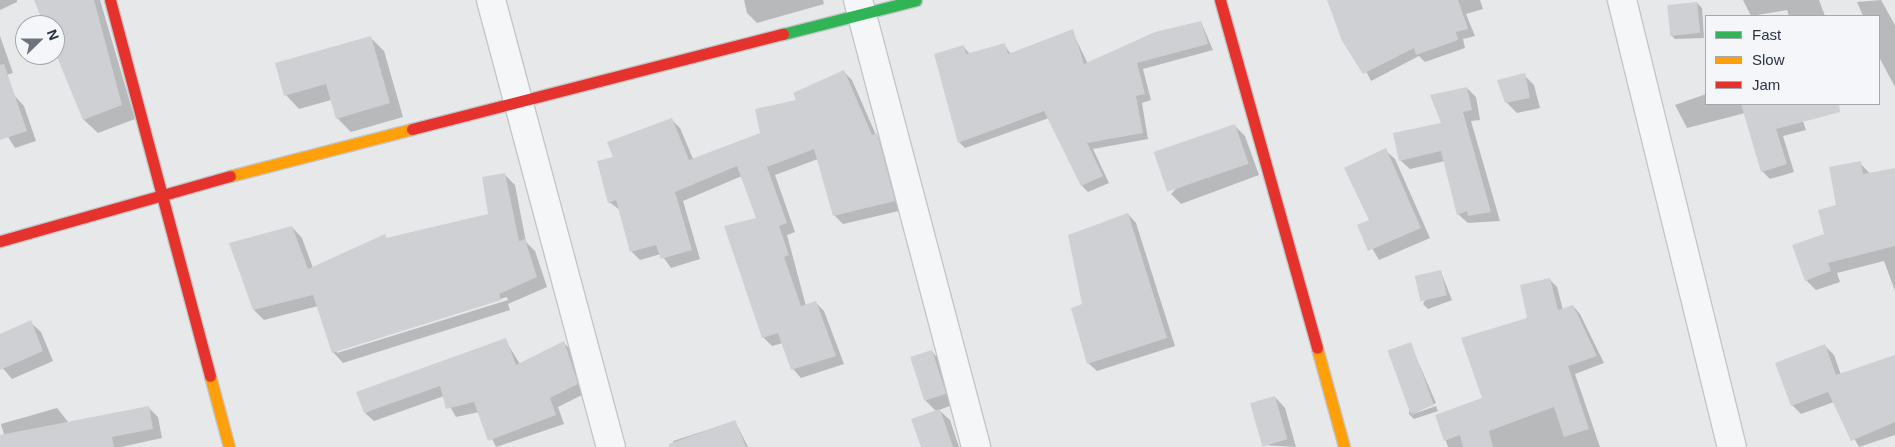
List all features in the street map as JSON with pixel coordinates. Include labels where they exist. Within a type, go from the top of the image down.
[{"type":"street","points":[[110,0],[229,447]]},
{"type":"street","points":[[491,0],[611,447]]},
{"type":"street","points":[[0,240],[162,194],[519,104],[860,7],[916,0]]},
{"type":"street","points":[[1220,0],[1344,447]]},
{"type":"street","points":[[1622,0],[1732,447]]},
{"type":"street","points":[[860,7],[976,447]]},
{"type":"building","points":[[34,0],[94,0],[122,105],[83,120],[60,65],[65,65],[65,15],[40,15]]},
{"type":"building","points":[[1327,0],[1458,0],[1468,29],[1456,32],[1458,40],[1416,55],[1414,48],[1363,74],[1342,41]]},
{"type":"building","points":[[1697,2],[1700,33],[1670,36],[1667,5]]},
{"type":"building","points":[[1201,21],[1208,44],[1137,63],[1145,94],[1136,96],[1143,133],[1087,143],[1103,176],[1081,186],[1044,111],[958,143],[934,54],[964,45],[966,54],[1005,43],[1008,54],[1073,29],[1084,64],[1155,32]]},
{"type":"building","points":[[371,36],[390,103],[336,119],[326,84],[284,96],[275,63]]},
{"type":"building","points":[[4,64],[27,131],[0,140],[0,65]]},
{"type":"building","points":[[844,70],[872,135],[877,133],[895,201],[833,216],[814,149],[767,167],[787,223],[779,226],[789,255],[784,257],[801,306],[816,301],[836,356],[791,370],[778,333],[762,338],[724,226],[756,218],[737,166],[675,192],[692,250],[661,259],[656,245],[630,252],[616,200],[608,203],[597,161],[613,157],[607,142],[672,118],[689,160],[760,133],[755,109],[796,100],[793,93]]},
{"type":"building","points":[[1525,73],[1530,98],[1505,103],[1497,80]]},
{"type":"building","points":[[1467,87],[1472,110],[1463,112],[1491,212],[1468,216],[1467,211],[1457,215],[1441,151],[1399,161],[1393,133],[1441,123],[1430,95]]},
{"type":"building","points":[[1741,105],[1839,105],[1840,112],[1776,129],[1787,164],[1761,172]]},
{"type":"building","points":[[1235,124],[1249,164],[1167,192],[1154,152]]},
{"type":"building","points":[[1386,148],[1421,228],[1368,251],[1357,225],[1369,220],[1344,168]]},
{"type":"building","points":[[1861,161],[1863,174],[1895,168],[1895,246],[1828,263],[1831,271],[1805,281],[1792,245],[1824,234],[1818,210],[1836,205],[1829,167]]},
{"type":"building","points":[[505,173],[519,241],[525,239],[537,277],[499,294],[501,300],[332,353],[313,295],[253,310],[229,243],[292,226],[308,269],[385,234],[386,238],[488,214],[482,177]]},
{"type":"building","points":[[1128,213],[1167,338],[1087,364],[1071,308],[1082,304],[1068,235]]},
{"type":"building","points":[[1441,270],[1447,295],[1421,301],[1415,276]]},
{"type":"building","points":[[1550,278],[1558,310],[1573,305],[1597,356],[1568,366],[1589,429],[1564,437],[1554,407],[1489,431],[1493,447],[1463,447],[1460,435],[1444,441],[1435,415],[1482,398],[1461,338],[1527,318],[1520,285]]},
{"type":"building","points":[[31,320],[43,351],[0,370],[0,334]]},
{"type":"building","points":[[506,338],[516,365],[564,341],[578,384],[550,398],[556,415],[488,441],[474,402],[446,409],[440,386],[364,413],[356,392]]},
{"type":"building","points":[[1411,342],[1434,405],[1410,414],[1388,351]]},
{"type":"building","points":[[1825,344],[1836,375],[1895,355],[1895,422],[1851,441],[1828,392],[1791,406],[1775,363]]},
{"type":"building","points":[[932,350],[946,394],[924,401],[910,357]]},
{"type":"building","points":[[1275,396],[1287,439],[1262,446],[1250,403]]},
{"type":"building","points":[[149,406],[153,429],[112,437],[114,447],[0,447],[0,435]]},
{"type":"building","points":[[940,409],[953,447],[921,447],[911,419]]},
{"type":"building","points":[[735,420],[746,447],[669,447],[669,444]]},
{"type":"traffic: fast","points":[[783,34],[916,0]]},
{"type":"traffic: slow","points":[[230,176],[412,129]]},
{"type":"traffic: slow","points":[[1317,348],[1344,447]]},
{"type":"traffic: slow","points":[[210,376],[229,447]]},
{"type":"traffic: jam","points":[[110,0],[210,376]]},
{"type":"traffic: jam","points":[[1220,0],[1317,348]]},
{"type":"traffic: jam","points":[[412,129],[783,34]]},
{"type":"traffic: jam","points":[[0,241],[230,176]]}]
